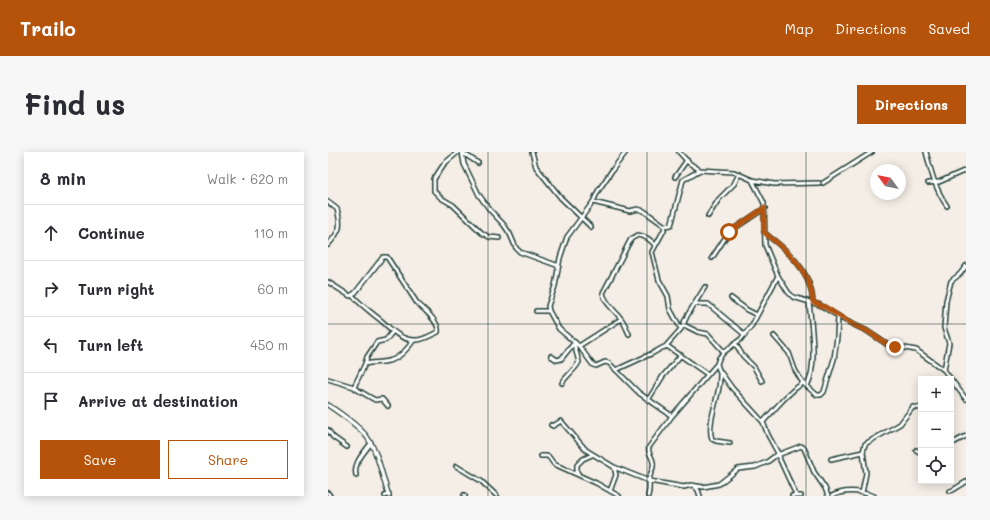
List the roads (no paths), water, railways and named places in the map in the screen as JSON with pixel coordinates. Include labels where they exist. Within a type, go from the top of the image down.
[{"type":"street","points":[[458,152],[444,164],[434,179],[434,191],[453,206],[482,233],[489,237],[500,238]]},
{"type":"street","points":[[532,152],[536,167],[561,198],[591,227]]},
{"type":"street","points":[[626,152],[598,191],[593,202],[565,242],[560,258],[560,266],[555,286],[548,306],[549,311],[560,329],[579,346],[593,365],[595,366],[607,362],[648,400],[672,416]]},
{"type":"street","points":[[679,152],[700,170]]},
{"type":"street","points":[[665,226],[670,225],[672,222],[683,180],[700,170],[725,170],[752,180],[774,184],[821,183],[872,152]]},
{"type":"street","points":[[926,152],[931,173],[947,206]]},
{"type":"street","points":[[463,153],[464,164],[479,196],[504,225],[516,248],[520,252],[560,266]]},
{"type":"street","points":[[463,153],[478,163]]},
{"type":"street","points":[[675,177],[687,160]]},
{"type":"street","points":[[928,183],[935,183],[966,170]]},
{"type":"street","points":[[708,216],[719,199],[734,184],[739,174]]},
{"type":"street","points":[[752,180],[763,200],[765,245],[778,276],[790,294],[825,307],[888,345],[916,350],[944,370],[949,376]]},
{"type":"street","points":[[328,202],[337,209],[340,228],[328,245]]},
{"type":"street","points":[[593,202],[630,211],[644,211],[665,226]]},
{"type":"street","points":[[712,258],[729,232],[764,208]]},
{"type":"street","points":[[665,226],[652,252],[659,280],[668,296],[670,309],[681,329]]},
{"type":"street","points":[[764,232],[785,250],[804,270],[811,287],[813,302]]},
{"type":"street","points":[[629,334],[621,319],[604,296],[604,292],[631,239],[638,235],[642,236],[655,245]]},
{"type":"street","points":[[328,282],[347,295],[352,295],[402,338],[418,340],[438,332],[439,328],[423,308],[416,303],[387,257],[383,257],[352,295]]},
{"type":"street","points":[[944,370],[949,344],[944,328],[946,301],[951,281],[960,274],[966,266]]},
{"type":"street","points":[[648,496],[650,488],[649,481],[654,462],[648,452],[649,447],[672,416],[717,364],[719,358],[724,352],[745,335],[778,276]]},
{"type":"street","points":[[616,370],[654,354],[665,346],[684,325],[687,316],[705,287]]},
{"type":"street","points":[[731,298],[747,310],[757,315]]},
{"type":"street","points":[[807,386],[811,378],[813,365],[809,302]]},
{"type":"street","points":[[695,304],[708,304],[745,335]]},
{"type":"street","points":[[536,311],[549,311]]},
{"type":"street","points":[[774,336],[789,353],[795,370],[802,383],[817,395],[821,395],[824,392],[834,359],[838,316]]},
{"type":"street","points":[[579,346],[621,319]]},
{"type":"street","points":[[684,325],[698,332],[708,334],[724,352]]},
{"type":"street","points":[[354,387],[367,357],[377,342],[386,340],[393,331]]},
{"type":"street","points":[[365,364],[394,360],[406,350],[414,340]]},
{"type":"street","points":[[551,356],[557,360],[561,359],[574,343]]},
{"type":"street","points":[[562,383],[579,362],[574,343]]},
{"type":"street","points":[[735,343],[743,356],[754,367],[762,381]]},
{"type":"street","points":[[665,346],[681,355],[707,374]]},
{"type":"street","points":[[648,400],[663,376],[681,355]]},
{"type":"street","points":[[717,364],[732,388],[763,422],[768,435],[780,455],[780,460],[794,496],[801,496]]},
{"type":"street","points":[[720,371],[719,387],[715,400],[711,426],[711,436],[712,439],[716,441],[730,443]]},
{"type":"street","points":[[328,379],[354,387],[375,400],[382,399],[388,406]]},
{"type":"street","points":[[763,422],[777,408],[785,396],[802,383]]},
{"type":"street","points":[[954,383],[966,399]]},
{"type":"street","points":[[328,405],[367,436],[378,460],[387,495]]},
{"type":"street","points":[[862,493],[866,473],[862,452],[864,446],[867,442],[900,424],[913,407],[918,408]]},
{"type":"street","points":[[551,425],[553,426],[561,421],[592,455],[614,467],[649,481],[684,487],[693,485],[703,487],[719,484],[738,469],[755,467],[802,446],[814,472],[825,488],[828,496]]},
{"type":"street","points":[[328,430],[333,437],[347,447]]},
{"type":"street","points":[[954,442],[966,436]]},
{"type":"street","points":[[356,476],[355,468],[358,461],[371,443]]},
{"type":"street","points":[[831,459],[862,452]]},
{"type":"street","points":[[579,475],[577,472],[577,465],[583,459],[592,455]]},
{"type":"street","points":[[541,456],[548,456],[554,464],[619,496]]},
{"type":"street","points":[[456,466],[481,481],[497,496]]},
{"type":"street","points":[[610,491],[616,475],[614,467]]},
{"type":"street","points":[[950,491],[966,482]]},
{"type":"street","points":[[693,485],[698,490],[700,496]]},
{"type":"street","points":[[832,496],[842,491],[874,496]]}]
